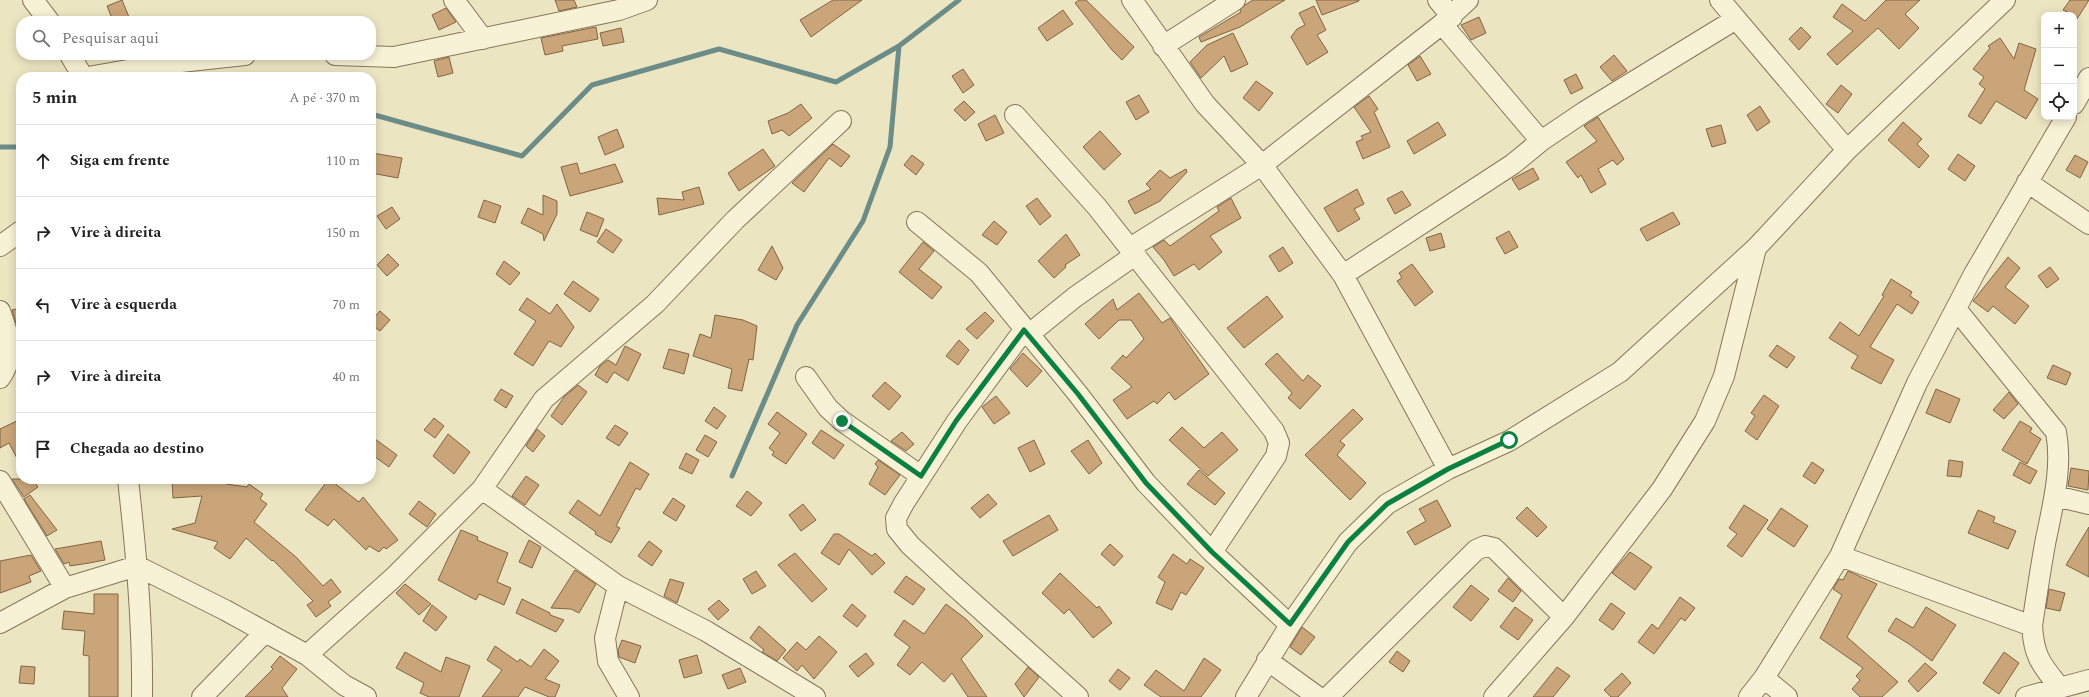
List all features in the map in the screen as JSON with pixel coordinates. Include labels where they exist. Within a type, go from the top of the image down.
[{"type":"street","points":[[33,0],[45,16]]},
{"type":"street","points":[[454,0],[483,39]]},
{"type":"street","points":[[376,56],[394,57],[483,39],[619,10],[647,0]]},
{"type":"street","points":[[1132,0],[1204,104],[1262,165],[1343,274],[1448,469]]},
{"type":"street","points":[[1163,46],[1235,0]]},
{"type":"street","points":[[1438,0],[1447,20],[1541,141]]},
{"type":"street","points":[[1078,697],[910,545],[898,529],[896,518],[956,421],[1026,332],[1075,297],[1133,251],[1262,165],[1447,20],[1468,0]]},
{"type":"street","points":[[1720,0],[1847,150]]},
{"type":"street","points":[[1246,697],[1290,624],[1348,542],[1387,504],[1448,469],[1509,440],[1620,372],[1756,248],[1847,150],[2005,0]]},
{"type":"street","points":[[1343,274],[1513,164],[1541,141],[1584,112],[1736,19]]},
{"type":"street","points":[[73,60],[80,72]]},
{"type":"street","points":[[116,72],[162,64],[199,60]]},
{"type":"street","points":[[2077,104],[2089,78]]},
{"type":"street","points":[[1015,115],[1097,207],[1274,431],[1279,443],[1276,456],[1212,552]]},
{"type":"street","points":[[307,655],[392,578],[482,489],[544,399],[655,304],[735,220],[841,120]]},
{"type":"street","points":[[1749,697],[1764,678],[1840,556],[1917,383],[1956,309],[2027,182],[2067,120]]},
{"type":"street","points":[[2027,182],[2089,224]]},
{"type":"street","points":[[917,222],[979,272],[1026,332],[1078,394],[1146,483],[1212,552],[1290,624]]},
{"type":"street","points":[[0,246],[16,235]]},
{"type":"street","points":[[1494,697],[1564,617],[1662,489],[1705,421],[1724,376],[1756,248]]},
{"type":"street","points":[[1956,309],[2056,432],[2059,448],[2055,496],[2038,581],[2032,626],[2034,648],[2042,665],[2060,688]]},
{"type":"street","points":[[0,311],[10,351],[8,367],[0,378]]},
{"type":"street","points":[[806,377],[828,408],[842,421],[921,476]]},
{"type":"street","points":[[0,481],[66,588]]},
{"type":"street","points":[[129,484],[137,566],[143,649],[142,697]]},
{"type":"street","points":[[482,489],[618,586],[706,632],[815,697]]},
{"type":"street","points":[[2055,496],[2089,504]]},
{"type":"street","points":[[1328,697],[1476,550],[1485,546],[1494,548],[1564,617]]},
{"type":"street","points":[[1840,556],[2032,626]]},
{"type":"street","points":[[0,623],[66,588],[137,566],[225,610],[307,655],[344,684],[366,697]]},
{"type":"street","points":[[618,586],[605,638],[608,660],[629,697]]},
{"type":"street","points":[[202,697],[265,632]]},
{"type":"street","points":[[1268,660],[1318,697]]},
{"type":"street","points":[[1764,678],[1787,697]]},
{"type":"street","points":[[2026,697],[2089,680]]},
{"type":"building","points":[[122,0],[129,16],[111,16],[107,6]]},
{"type":"building","points":[[555,0],[574,0],[577,7],[559,11]]},
{"type":"building","points":[[833,0],[862,0],[811,37],[800,20]]},
{"type":"building","points":[[1079,0],[1086,0],[1134,47],[1122,60],[1112,50],[1075,3]]},
{"type":"building","points":[[1253,0],[1285,0],[1240,27],[1201,42],[1199,37],[1241,12],[1240,10],[1245,5]]},
{"type":"building","points":[[1316,0],[1359,0],[1359,1],[1322,15]]},
{"type":"building","points":[[1886,0],[1920,0],[1905,14],[1919,28],[1899,49],[1878,28],[1837,65],[1827,54],[1853,31],[1833,17],[1842,4],[1865,21]]},
{"type":"building","points":[[2070,0],[2089,0],[2077,19],[2077,12],[2067,12],[2063,10]]},
{"type":"building","points":[[1314,6],[1326,30],[1317,35],[1328,52],[1307,65],[1291,37],[1297,29],[1305,25],[1299,13]]},
{"type":"building","points":[[446,8],[456,22],[439,30],[432,15]]},
{"type":"building","points":[[1063,10],[1073,24],[1047,41],[1038,28]]},
{"type":"building","points":[[1479,17],[1486,33],[1471,40],[1461,25]]},
{"type":"building","points":[[596,27],[598,39],[562,46],[563,51],[545,55],[541,38]]},
{"type":"building","points":[[1801,27],[1811,37],[1799,50],[1789,39]]},
{"type":"building","points":[[621,28],[624,42],[603,46],[600,33]]},
{"type":"building","points":[[1233,33],[1248,64],[1231,72],[1224,56],[1201,78],[1190,62],[1207,45]]},
{"type":"building","points":[[2000,38],[2014,59],[2019,43],[2036,49],[2024,90],[2038,99],[2026,119],[1996,101],[1981,124],[1968,116],[1985,89],[1979,84],[1984,77],[1973,69],[1990,48],[1988,46]]},
{"type":"building","points":[[1614,55],[1627,71],[1612,81],[1600,67]]},
{"type":"building","points":[[1420,56],[1431,74],[1417,81],[1408,65]]},
{"type":"building","points":[[449,57],[453,73],[438,77],[434,61]]},
{"type":"building","points":[[963,69],[974,85],[963,93],[952,76]]},
{"type":"building","points":[[1576,74],[1583,88],[1571,94],[1564,80]]},
{"type":"building","points":[[1256,81],[1273,93],[1259,111],[1243,98]]},
{"type":"building","points":[[1841,85],[1852,94],[1838,113],[1826,104]]},
{"type":"building","points":[[1139,95],[1149,112],[1136,120],[1126,102]]},
{"type":"building","points":[[1369,96],[1378,109],[1374,112],[1390,147],[1363,159],[1356,142],[1363,139],[1361,136],[1371,132],[1354,107]]},
{"type":"building","points":[[964,101],[975,112],[965,121],[954,110]]},
{"type":"building","points":[[801,104],[812,118],[789,136],[782,130],[772,134],[768,121],[788,113]]},
{"type":"building","points":[[1760,106],[1770,122],[1757,131],[1747,115]]},
{"type":"building","points":[[995,115],[1004,133],[986,141],[978,124]]},
{"type":"building","points":[[1598,117],[1624,159],[1617,165],[1613,160],[1598,169],[1606,184],[1591,193],[1581,175],[1578,178],[1566,162],[1597,141],[1584,126]]},
{"type":"building","points":[[1438,122],[1446,135],[1414,154],[1407,141]]},
{"type":"building","points":[[1903,122],[1922,139],[1917,144],[1929,156],[1919,168],[1888,140]]},
{"type":"building","points":[[1721,125],[1726,143],[1712,147],[1706,129]]},
{"type":"building","points":[[617,129],[624,147],[605,155],[598,137]]},
{"type":"building","points":[[1100,131],[1121,154],[1104,170],[1083,147]]},
{"type":"building","points":[[833,144],[850,156],[841,167],[829,158],[804,192],[792,183]]},
{"type":"building","points":[[763,149],[775,166],[739,191],[728,173]]},
{"type":"building","points":[[376,154],[402,158],[398,178],[376,174]]},
{"type":"building","points":[[1958,154],[1975,166],[1965,181],[1948,169]]},
{"type":"building","points":[[912,155],[924,164],[916,175],[904,165]]},
{"type":"building","points":[[2075,155],[2088,162],[2080,178],[2066,170]]},
{"type":"building","points":[[577,163],[580,174],[615,164],[623,182],[570,196],[561,167]]},
{"type":"building","points":[[1533,168],[1539,179],[1519,190],[1512,179]]},
{"type":"building","points":[[1186,169],[1187,172],[1160,201],[1135,214],[1128,201],[1151,189],[1146,184],[1160,170],[1170,178]]},
{"type":"building","points":[[699,187],[704,204],[659,215],[657,198],[684,200],[682,192]]},
{"type":"building","points":[[1357,189],[1364,204],[1354,209],[1360,219],[1338,232],[1324,208]]},
{"type":"building","points":[[1402,191],[1411,205],[1395,214],[1387,199]]},
{"type":"building","points":[[543,195],[557,201],[557,214],[544,241],[543,234],[521,223],[528,208],[543,215]]},
{"type":"building","points":[[1037,198],[1051,216],[1040,225],[1026,206]]},
{"type":"building","points":[[1231,198],[1241,218],[1210,236],[1222,252],[1199,270],[1194,264],[1174,276],[1164,260],[1153,247],[1164,240],[1170,246],[1219,211],[1217,207]]},
{"type":"building","points":[[484,200],[501,206],[495,223],[478,217]]},
{"type":"building","points":[[392,207],[400,219],[386,229],[377,216]]},
{"type":"building","points":[[587,212],[604,219],[597,237],[580,230]]},
{"type":"building","points":[[1673,212],[1680,224],[1647,241],[1640,229]]},
{"type":"building","points":[[994,221],[1007,232],[997,245],[982,235]]},
{"type":"building","points":[[606,229],[622,240],[613,253],[597,242]]},
{"type":"building","points":[[1509,231],[1518,247],[1505,254],[1496,238]]},
{"type":"building","points":[[1441,233],[1445,247],[1430,251],[1426,238]]},
{"type":"building","points":[[1066,234],[1080,255],[1065,265],[1066,267],[1054,278],[1038,261]]},
{"type":"building","points":[[923,242],[934,251],[919,269],[942,287],[932,299],[899,272]]},
{"type":"building","points":[[772,246],[783,268],[776,280],[758,270]]},
{"type":"building","points":[[1283,247],[1293,263],[1279,272],[1269,256]]},
{"type":"building","points":[[388,254],[399,265],[387,276],[377,265]]},
{"type":"building","points":[[2008,257],[2020,268],[2005,287],[2029,306],[2015,324],[1993,306],[1988,312],[1973,301]]},
{"type":"building","points":[[504,261],[520,273],[510,285],[496,274]]},
{"type":"building","points":[[1412,264],[1433,292],[1415,306],[1397,281],[1402,278],[1399,273]]},
{"type":"building","points":[[2050,267],[2059,279],[2047,288],[2038,276]]},
{"type":"building","points":[[1891,279],[1912,292],[1910,296],[1919,302],[1912,314],[1897,304],[1870,347],[1894,360],[1881,384],[1851,368],[1858,356],[1829,338],[1840,322],[1859,336],[1884,296],[1882,295]]},
{"type":"building","points":[[573,281],[599,299],[590,312],[564,294]]},
{"type":"building","points":[[1139,293],[1162,323],[1170,318],[1209,374],[1175,400],[1169,392],[1157,404],[1154,401],[1127,419],[1113,400],[1132,387],[1111,368],[1123,355],[1126,358],[1144,339],[1131,320],[1119,320],[1099,339],[1085,324],[1113,299],[1117,310]]},
{"type":"building","points":[[1267,296],[1283,317],[1244,348],[1227,328]]},
{"type":"building","points":[[527,298],[550,314],[557,304],[574,327],[561,347],[549,341],[533,366],[514,354],[536,321],[519,310]]},
{"type":"building","points":[[16,309],[16,323],[12,310]]},
{"type":"building","points":[[380,311],[390,320],[380,331],[376,328],[376,315]]},
{"type":"building","points":[[985,312],[994,321],[977,339],[966,329]]},
{"type":"building","points":[[715,315],[743,320],[757,326],[753,360],[749,359],[742,391],[728,388],[732,369],[693,356],[700,334],[711,338]]},
{"type":"building","points":[[959,340],[969,350],[958,365],[946,356]]},
{"type":"building","points":[[1777,345],[1795,357],[1787,368],[1769,356]]},
{"type":"building","points":[[625,346],[641,354],[628,381],[614,372],[607,383],[595,375],[600,366],[608,360],[616,365]]},
{"type":"building","points":[[669,349],[689,354],[684,374],[663,368]]},
{"type":"building","points":[[1023,353],[1042,371],[1027,387],[1010,369]]},
{"type":"building","points":[[1277,353],[1303,381],[1308,375],[1321,386],[1300,409],[1288,398],[1292,393],[1265,364]]},
{"type":"building","points":[[2053,365],[2071,373],[2066,385],[2047,378]]},
{"type":"building","points":[[885,382],[901,396],[889,410],[872,396]]},
{"type":"building","points":[[578,385],[587,392],[562,425],[551,416],[564,397]]},
{"type":"building","points":[[501,389],[513,396],[506,408],[494,400]]},
{"type":"building","points":[[1936,389],[1960,399],[1950,423],[1926,413]]},
{"type":"building","points":[[2009,392],[2018,404],[2004,419],[1993,410]]},
{"type":"building","points":[[1764,395],[1779,406],[1757,440],[1745,431],[1755,416],[1751,413]]},
{"type":"building","points":[[996,396],[1010,413],[994,424],[982,407]]},
{"type":"building","points":[[714,407],[726,416],[717,429],[705,421]]},
{"type":"building","points":[[1353,409],[1363,419],[1340,441],[1345,445],[1337,455],[1366,483],[1350,500],[1305,455]]},
{"type":"building","points":[[777,412],[807,434],[786,464],[772,455],[774,452],[769,448],[780,433],[768,424]]},
{"type":"building","points":[[434,418],[444,426],[435,438],[424,430]]},
{"type":"building","points":[[16,421],[16,456],[9,443],[0,448],[0,429]]},
{"type":"building","points":[[2020,421],[2032,428],[2030,432],[2041,439],[2027,464],[2002,450]]},
{"type":"building","points":[[615,425],[628,433],[619,446],[606,438]]},
{"type":"building","points":[[1182,427],[1204,448],[1222,432],[1238,450],[1208,476],[1169,440]]},
{"type":"building","points":[[537,429],[545,436],[533,452],[526,446]]},
{"type":"building","points":[[821,430],[844,445],[834,459],[812,443]]},
{"type":"building","points":[[902,432],[914,444],[906,451],[891,441]]},
{"type":"building","points":[[448,434],[470,452],[454,474],[433,456]]},
{"type":"building","points":[[705,435],[717,442],[708,457],[696,450]]},
{"type":"building","points":[[376,440],[397,455],[389,467],[376,458]]},
{"type":"building","points":[[1034,440],[1045,464],[1030,472],[1018,448]]},
{"type":"building","points":[[1088,440],[1102,463],[1089,474],[1071,451]]},
{"type":"building","points":[[686,453],[699,460],[692,474],[679,468]]},
{"type":"building","points":[[878,460],[900,475],[885,495],[869,484],[878,467],[875,464]]},
{"type":"building","points":[[1949,460],[1963,462],[1961,477],[1947,476]]},
{"type":"building","points":[[630,462],[649,474],[640,490],[636,488],[616,526],[620,528],[611,543],[595,534],[596,532],[569,513],[578,500],[600,516]]},
{"type":"building","points":[[1812,462],[1824,470],[1815,484],[1803,476]]},
{"type":"building","points":[[2020,462],[2037,471],[2030,484],[2013,475]]},
{"type":"building","points":[[2071,468],[2089,471],[2088,490],[2068,486]]},
{"type":"building","points":[[1199,470],[1225,493],[1215,505],[1187,484]]},
{"type":"building","points":[[526,476],[539,485],[525,505],[512,496]]},
{"type":"building","points":[[12,479],[16,479],[16,484],[36,484],[38,487],[24,497]]},
{"type":"building","points":[[172,484],[226,484],[247,487],[249,484],[263,494],[260,499],[267,504],[254,522],[296,557],[323,586],[331,579],[341,592],[328,602],[331,606],[316,617],[307,605],[313,601],[273,560],[272,561],[246,538],[230,559],[214,548],[218,542],[172,529],[195,523],[202,496],[173,498]]},
{"type":"building","points":[[325,484],[336,484],[359,502],[363,497],[398,540],[386,549],[384,547],[379,552],[369,546],[366,550],[334,519],[328,526],[305,510]]},
{"type":"building","points":[[747,491],[762,503],[751,516],[736,506]]},
{"type":"building","points":[[988,494],[997,504],[980,518],[971,508]]},
{"type":"building","points":[[30,495],[57,530],[47,536],[24,499]]},
{"type":"building","points":[[673,498],[685,506],[676,521],[663,513]]},
{"type":"building","points":[[1437,500],[1451,526],[1415,545],[1407,532],[1426,521],[1419,509]]},
{"type":"building","points":[[419,501],[436,514],[427,527],[409,514]]},
{"type":"building","points":[[803,504],[816,520],[801,531],[789,515]]},
{"type":"building","points":[[1744,505],[1768,520],[1742,557],[1727,546],[1737,534],[1729,528]]},
{"type":"building","points":[[1527,507],[1547,527],[1537,537],[1516,518]]},
{"type":"building","points":[[1781,508],[1808,526],[1794,547],[1767,529]]},
{"type":"building","points":[[1978,510],[1995,517],[1993,522],[2016,531],[2008,549],[1968,533]]},
{"type":"building","points":[[1049,515],[1058,530],[1013,556],[1003,541]]},
{"type":"building","points":[[2089,527],[2089,577],[2066,565]]},
{"type":"building","points":[[461,530],[478,537],[477,540],[508,553],[497,582],[511,588],[504,605],[479,594],[476,600],[438,580]]},
{"type":"building","points":[[834,534],[839,534],[872,556],[875,553],[885,563],[872,575],[849,549],[839,565],[821,553]]},
{"type":"building","points":[[529,540],[541,547],[532,568],[519,562]]},
{"type":"building","points":[[101,541],[105,560],[89,563],[70,566],[69,562],[64,564],[55,549]]},
{"type":"building","points":[[649,541],[662,551],[652,566],[638,556]]},
{"type":"building","points":[[1110,544],[1123,556],[1114,566],[1101,554]]},
{"type":"building","points":[[1630,552],[1652,567],[1635,590],[1612,573]]},
{"type":"building","points":[[795,553],[827,589],[812,602],[778,565]]},
{"type":"building","points":[[1173,554],[1187,564],[1190,559],[1204,568],[1186,595],[1181,592],[1172,610],[1156,603],[1165,582],[1158,577]]},
{"type":"building","points":[[31,555],[41,571],[29,576],[31,582],[0,593],[0,561]]},
{"type":"building","points":[[575,570],[596,584],[579,613],[571,609],[551,608]]},
{"type":"building","points":[[756,571],[766,586],[752,594],[743,579]]},
{"type":"building","points":[[1848,571],[1877,584],[1847,637],[1898,682],[1882,697],[1860,697],[1852,689],[1860,680],[1856,676],[1863,668],[1820,638],[1842,595],[1833,589],[1839,579],[1843,580]]},
{"type":"building","points":[[1060,573],[1097,608],[1099,606],[1112,623],[1093,638],[1069,609],[1064,614],[1042,593]]},
{"type":"building","points":[[906,576],[925,589],[913,605],[894,592]]},
{"type":"building","points":[[1508,578],[1521,591],[1513,602],[1498,591]]},
{"type":"building","points":[[670,579],[684,583],[677,603],[664,596]]},
{"type":"building","points":[[405,584],[431,604],[419,615],[396,593]]},
{"type":"building","points":[[1471,585],[1489,599],[1471,621],[1453,607]]},
{"type":"building","points":[[2049,589],[2065,593],[2060,611],[2046,608]]},
{"type":"building","points":[[94,594],[118,594],[118,697],[89,697],[89,656],[83,655],[85,631],[62,629],[64,611],[94,614]]},
{"type":"building","points":[[1680,597],[1695,608],[1685,621],[1681,618],[1654,654],[1638,642],[1652,624],[1658,629]]},
{"type":"building","points":[[522,599],[550,613],[550,615],[564,620],[556,632],[516,613]]},
{"type":"building","points":[[719,600],[729,610],[718,620],[708,609]]},
{"type":"building","points":[[1611,603],[1625,613],[1613,630],[1599,620]]},
{"type":"building","points":[[852,604],[866,616],[857,627],[843,616]]},
{"type":"building","points":[[946,604],[966,619],[983,636],[961,659],[987,697],[968,697],[952,673],[944,682],[922,662],[910,675],[897,665],[910,647],[894,635],[904,620],[924,634]]},
{"type":"building","points":[[432,605],[447,617],[436,631],[423,621]]},
{"type":"building","points":[[1515,607],[1533,620],[1518,640],[1500,627]]},
{"type":"building","points":[[1926,607],[1956,625],[1932,661],[1888,631],[1896,618],[1913,628]]},
{"type":"building","points":[[759,626],[786,650],[777,661],[762,652],[764,650],[750,638]]},
{"type":"building","points":[[1302,627],[1315,637],[1301,655],[1290,647]]},
{"type":"building","points":[[819,636],[837,652],[814,679],[802,665],[797,671],[783,658],[797,642],[806,650]]},
{"type":"building","points":[[622,640],[641,646],[635,663],[619,657],[618,650]]},
{"type":"building","points":[[495,646],[518,662],[520,659],[531,667],[544,649],[559,661],[545,679],[560,685],[555,697],[549,697],[525,687],[518,697],[482,697],[502,670],[487,660]]},
{"type":"building","points":[[1397,651],[1410,661],[1403,672],[1389,662]]},
{"type":"building","points":[[405,652],[441,672],[446,657],[470,666],[459,697],[429,697],[420,693],[424,683],[396,668]]},
{"type":"building","points":[[2004,652],[2019,663],[1999,694],[1983,683]]},
{"type":"building","points":[[866,653],[874,664],[858,677],[849,666]]},
{"type":"building","points":[[697,655],[702,673],[684,678],[679,660]]},
{"type":"building","points":[[280,656],[297,669],[282,688],[288,697],[245,697],[273,669],[271,667]]},
{"type":"building","points":[[1204,658],[1221,670],[1201,697],[1161,697],[1144,685],[1156,670],[1184,691]]},
{"type":"building","points":[[1925,663],[1937,673],[1918,692],[1908,681]]},
{"type":"building","points":[[21,666],[35,667],[34,684],[19,683]]},
{"type":"building","points":[[1028,667],[1039,677],[1024,697],[1015,684]]},
{"type":"building","points":[[1557,667],[1570,676],[1553,697],[1533,697]]},
{"type":"building","points":[[740,668],[746,682],[728,689],[722,675]]},
{"type":"building","points":[[1118,669],[1130,678],[1120,690],[1109,681]]},
{"type":"building","points":[[1622,673],[1631,683],[1618,697],[1611,697],[1604,690]]},
{"type":"waterway","points":[[376,115],[522,156],[592,85],[719,49],[836,82],[899,46],[959,0]]},
{"type":"waterway","points":[[732,476],[797,325],[863,221],[890,147],[899,46]]},
{"type":"waterway","points":[[0,147],[16,147]]},
{"type":"route","points":[[842,421],[921,476],[956,421],[1024,330],[1078,394],[1146,483],[1212,552],[1290,624],[1348,542],[1387,504],[1448,469],[1509,440]]}]
